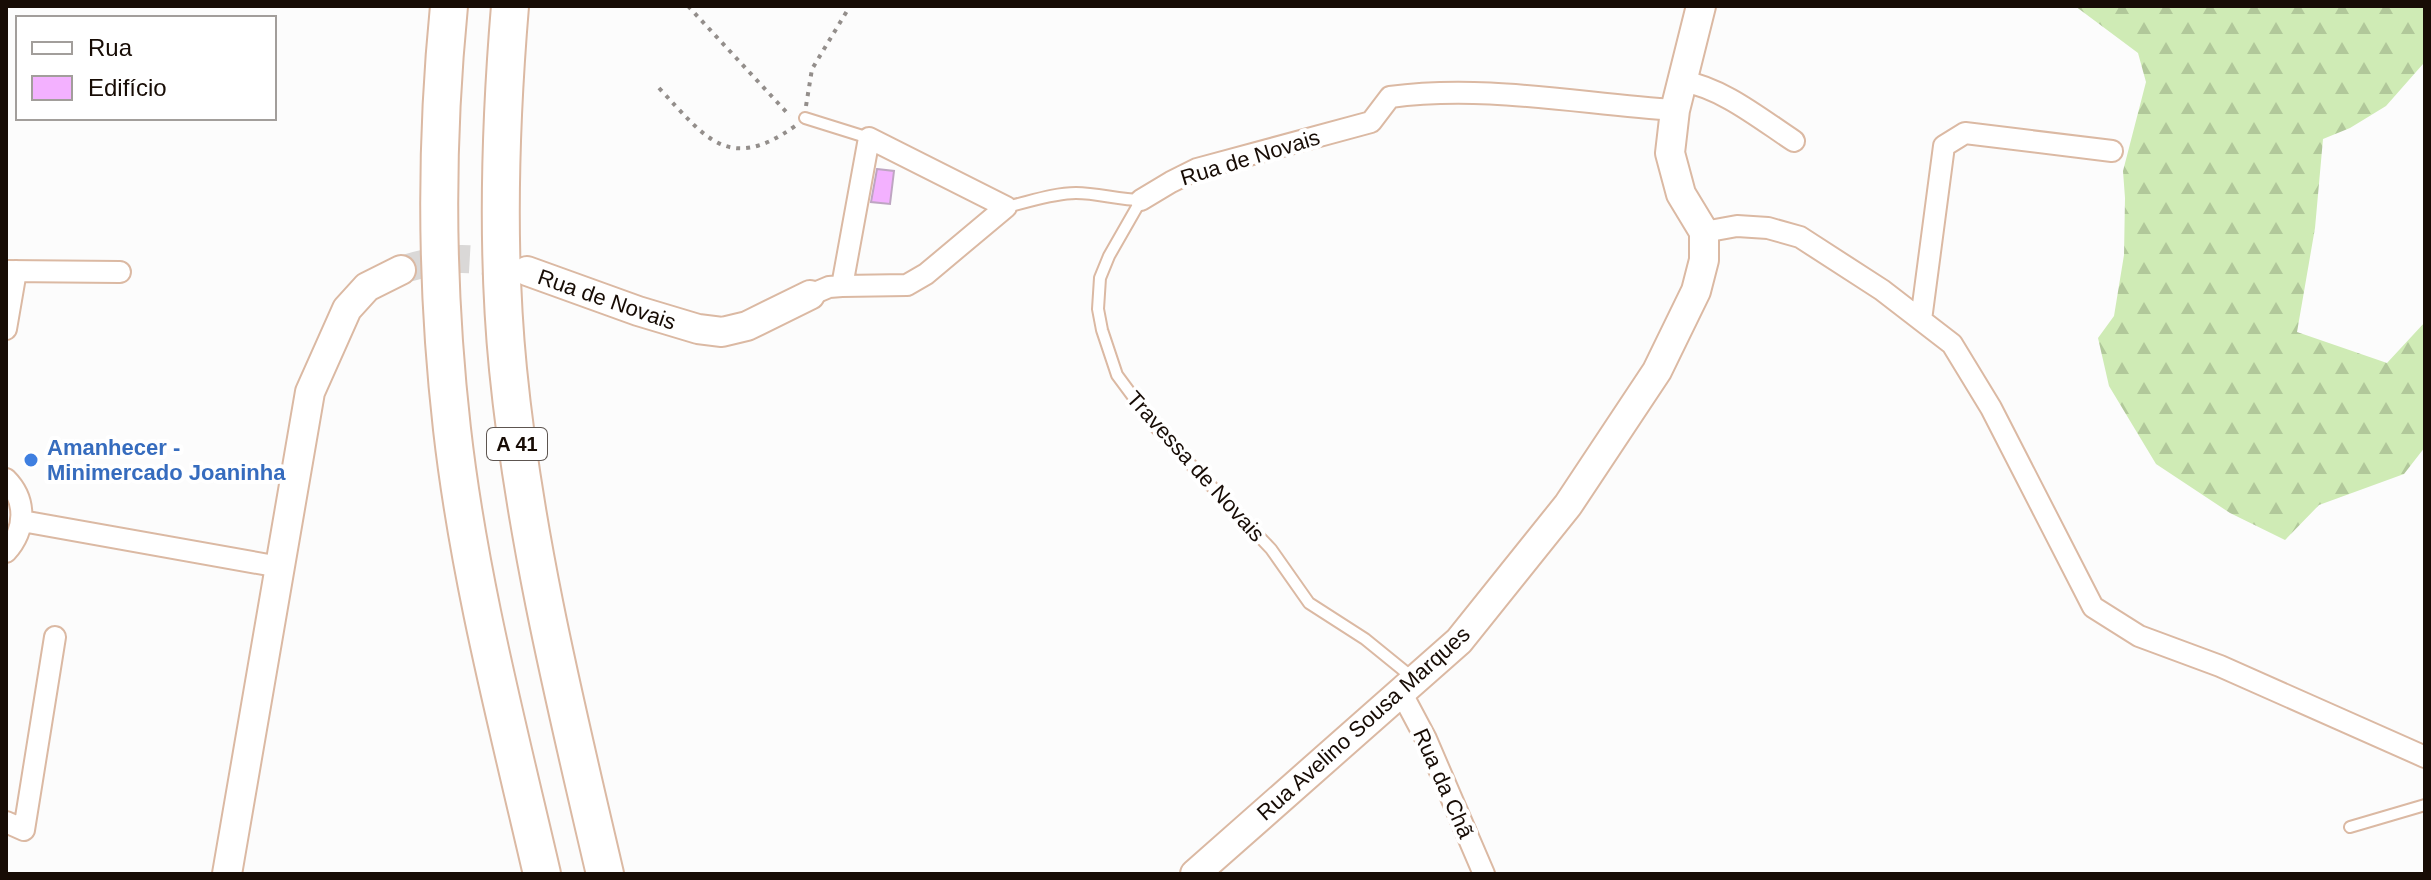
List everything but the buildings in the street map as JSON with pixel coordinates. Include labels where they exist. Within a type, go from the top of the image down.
[{"type":"highway","name":"A 41","points":[[449,6],[441,108],[439,234],[453,431],[467,530],[483,611],[542,874]]},
{"type":"highway","name":"A 41","points":[[510,6],[502,131],[501,245],[511,400],[542,595],[605,874]]},
{"type":"street","points":[[1701,6],[1675,110],[1670,153],[1681,194],[1704,232],[1737,226],[1768,228],[1800,237],[1882,290],[1952,344],[1991,408],[2093,607],[2139,636],[2220,666],[2425,757]]},
{"type":"street","points":[[1683,81],[1729,98],[1794,141]]},
{"type":"street","name":"Rua de Novais","points":[[1141,200],[1197,169],[1371,122],[1390,97],[1429,91],[1496,92],[1675,110]]},
{"type":"street","points":[[1921,320],[1944,146],[1965,133],[2112,151]]},
{"type":"street","points":[[842,286],[869,138],[1006,207]]},
{"type":"street","name":"Rua de Novais","points":[[527,271],[638,311],[698,329],[722,332],[747,326],[829,287],[907,285],[926,274],[1006,207]]},
{"type":"street","name":"Rua Avelino Sousa Marques","points":[[1195,874],[1459,641],[1568,505],[1657,371],[1696,291],[1704,260],[1704,232]]},
{"type":"street","points":[[227,874],[310,392],[347,309],[367,287],[401,270]]},
{"type":"street","points":[[6,329],[11,271],[120,272]]},
{"type":"street","points":[[6,479],[17,493],[22,507],[19,533],[6,552]]},
{"type":"street","points":[[22,521],[280,567]]},
{"type":"street","points":[[6,822],[24,830],[55,637]]},
{"type":"street","name":"Rua da Chã","points":[[1408,686],[1426,739],[1484,874]]},
{"type":"lane","points":[[801,121],[869,138]]},
{"type":"lane","name":"Rua de Novais","points":[[1006,207],[1074,193],[1141,200]]},
{"type":"lane","name":"Travessa de Novais","points":[[1141,200],[1100,278],[1098,309],[1117,375],[1157,429],[1271,549],[1309,603],[1365,639],[1408,686]]},
{"type":"lane","points":[[2350,827],[2425,805]]},
{"type":"path","points":[[688,6],[801,121]]},
{"type":"path","points":[[659,88],[699,132],[720,146],[743,149],[776,139],[801,121],[812,69],[850,6]]},
{"type":"green space","points":[[2075,6],[2425,6],[2423,64],[2386,106],[2350,128],[2323,139],[2315,228],[2297,332],[2387,363],[2425,322],[2425,447],[2404,474],[2319,505],[2285,540],[2230,513],[2156,464],[2109,386],[2098,338],[2114,316],[2124,255],[2123,171],[2146,82],[2138,53]]},
{"type":"tunnel","points":[[401,270],[461,259],[521,269]]},
{"type":"place","name":"Amanhecer - Minimercado Joaninha","points":[[31,460]]}]
